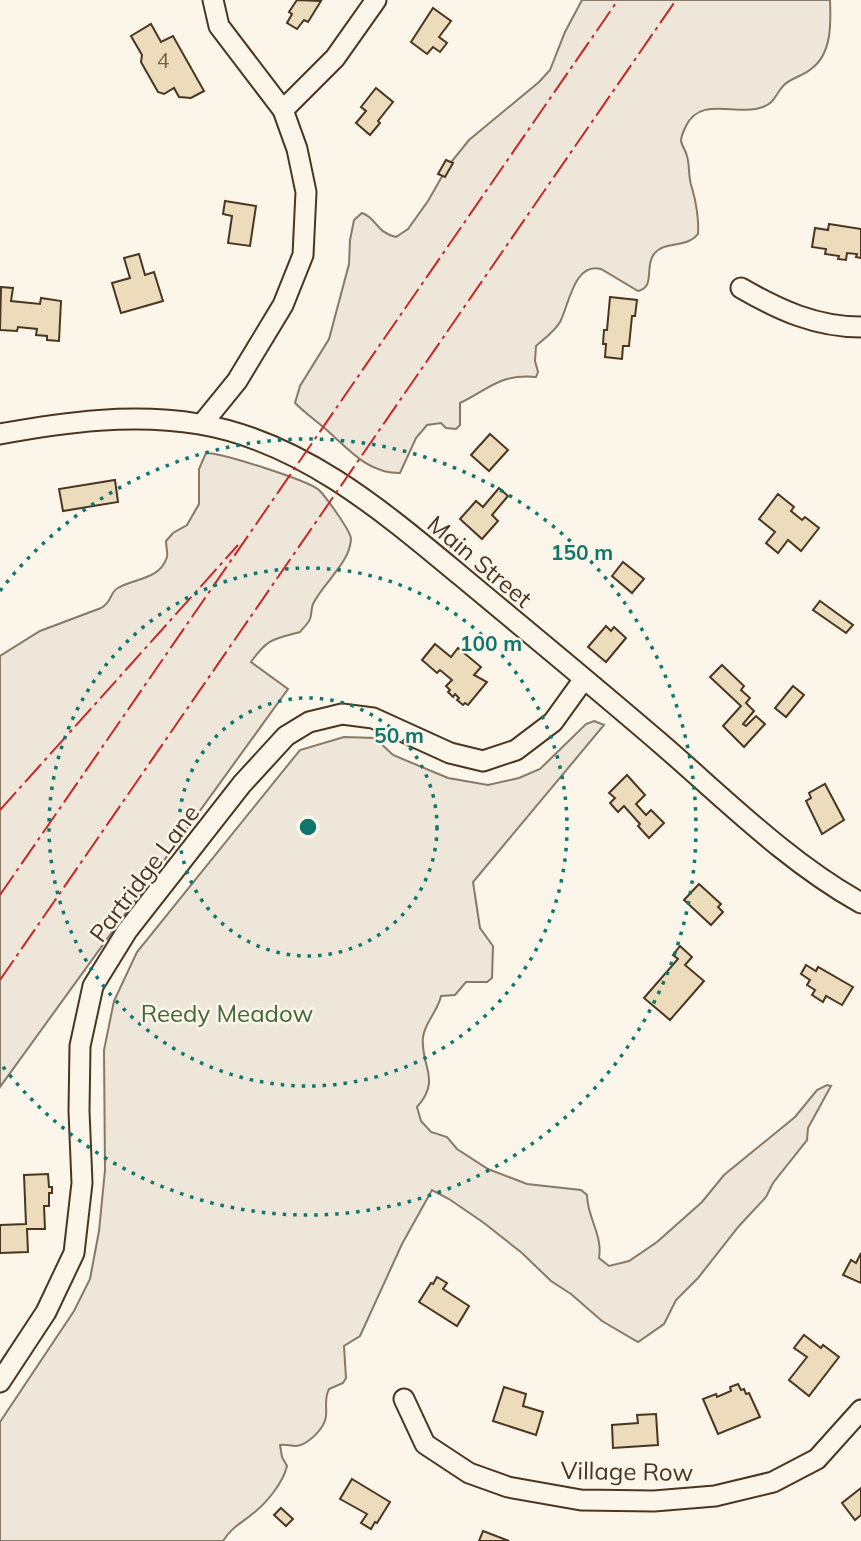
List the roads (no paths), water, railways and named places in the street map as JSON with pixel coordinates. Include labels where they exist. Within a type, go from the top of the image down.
[{"type":"street","points":[[201,424],[237,381],[283,305],[303,255],[306,192],[297,149],[283,110],[219,26],[213,0]]},
{"type":"street","points":[[283,110],[335,58],[376,0]]},
{"type":"street","points":[[741,288],[779,310],[811,320],[861,327]]},
{"type":"street","name":"Main Street","points":[[0,434],[87,420],[152,418],[201,424],[243,435],[304,461],[359,495],[430,550],[804,867],[861,903]]},
{"type":"street","name":"Partridge Lane","points":[[0,1382],[46,1312],[74,1253],[82,1183],[80,1046],[93,986],[127,931],[242,784],[286,736],[309,722],[342,714],[373,718],[450,752],[482,761],[516,750],[552,722],[584,679]]},
{"type":"street","name":"Village Row","points":[[404,1399],[425,1444],[469,1474],[508,1487],[581,1500],[654,1501],[715,1496],[773,1482],[817,1459],[861,1410]]},
{"type":"park label","name":"Reedy Meadow","points":[[227,1013]]}]
